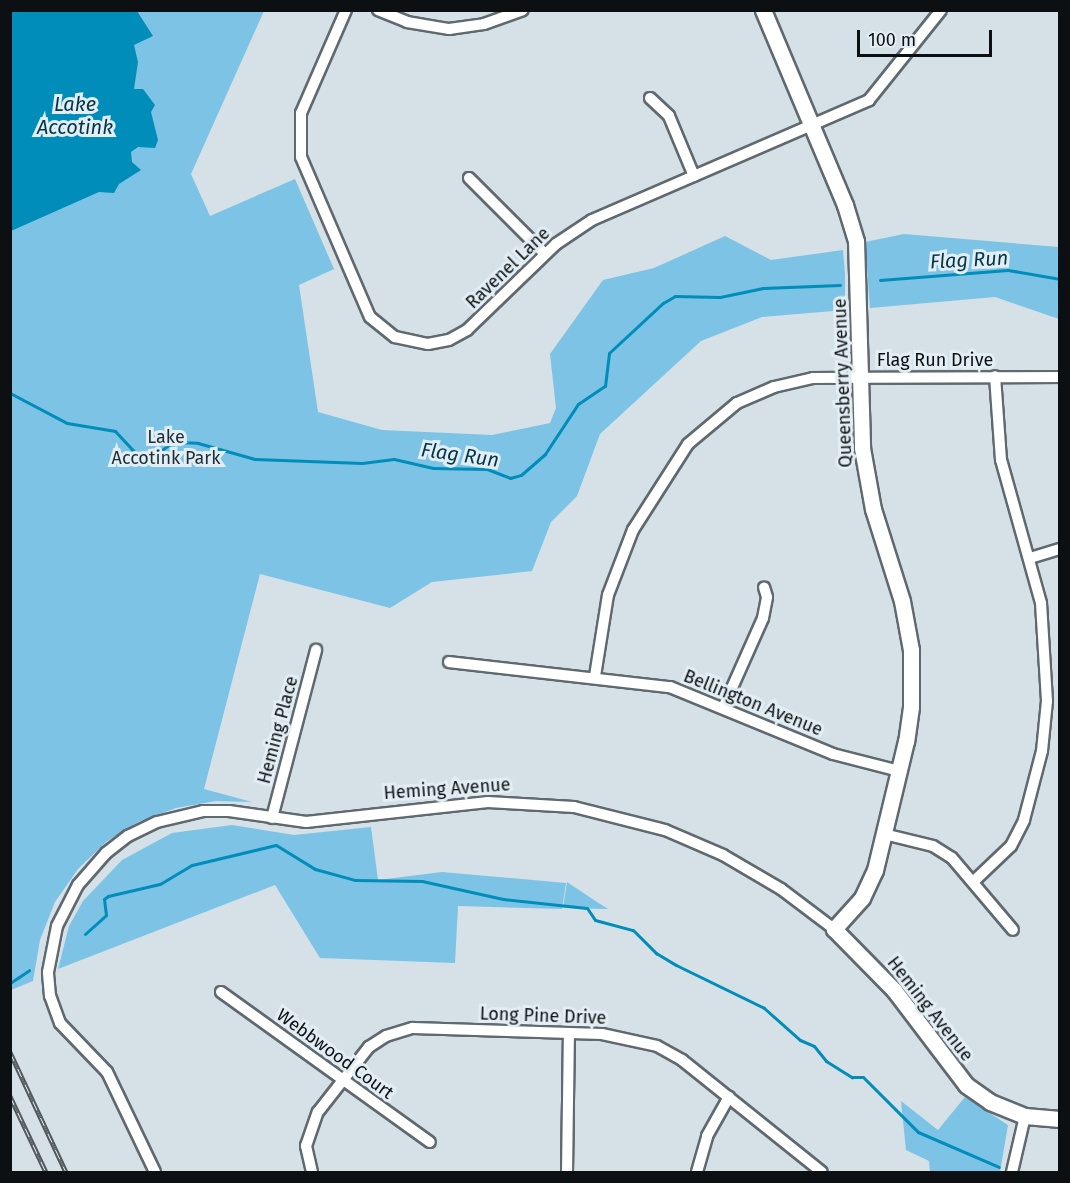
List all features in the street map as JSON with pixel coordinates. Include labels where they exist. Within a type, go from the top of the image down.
[{"type":"street","name":"Ravenel Lane","points":[[346,10],[304,105],[298,138],[306,174],[370,317],[386,332],[406,341],[428,344],[449,340],[472,326],[545,254],[592,220],[858,107],[878,92],[941,10]]},
{"type":"street","points":[[378,10],[407,22],[449,29],[484,24],[523,10]]},
{"type":"street","name":"Queensberry Avenue","points":[[763,10],[845,205],[856,241],[860,377],[867,480],[902,601],[911,650],[911,707],[884,834],[868,887],[834,929]]},
{"type":"street","points":[[650,98],[669,116],[694,176]]},
{"type":"street","points":[[470,178],[545,254]]},
{"type":"street","points":[[973,882],[1001,857],[1019,832],[1042,751],[1047,655],[1041,603],[1001,460],[994,376]]},
{"type":"street","name":"Flag Run Drive","points":[[595,676],[603,614],[624,550],[643,513],[688,444],[720,415],[756,394],[813,378],[1059,377]]},
{"type":"street","points":[[1030,558],[1059,549]]},
{"type":"street","points":[[723,708],[762,618],[767,597],[764,587]]},
{"type":"street","name":"Heming Place","points":[[272,818],[316,650]]},
{"type":"street","name":"Bellington Avenue","points":[[449,662],[595,676],[670,687],[824,750],[899,771]]},
{"type":"street","name":"Heming Avenue","points":[[155,1173],[108,1072],[68,1035],[54,1010],[48,972],[57,926],[86,874],[106,853],[135,832],[168,819],[204,811],[306,822],[488,802],[596,811],[665,830],[723,855],[781,889],[834,929],[894,990],[966,1085],[990,1102],[1024,1116],[1059,1119]]},
{"type":"street","points":[[884,834],[940,850],[973,882],[1013,930]]},
{"type":"street","name":"Webbwood Court","points":[[221,992],[430,1142]]},
{"type":"street","name":"Long Pine Drive","points":[[312,1173],[306,1154],[309,1130],[342,1079],[369,1047],[404,1029],[619,1036],[657,1046],[682,1060],[822,1173]]},
{"type":"street","points":[[567,1173],[569,1033]]},
{"type":"street","points":[[697,1173],[706,1136],[729,1097]]},
{"type":"street","points":[[1012,1173],[1024,1116]]},
{"type":"green space","name":"Lake Accotink Park","points":[[11,11],[264,11],[191,174],[210,216],[295,179],[334,269],[299,285],[318,412],[382,430],[492,435],[550,423],[556,408],[550,354],[603,280],[654,268],[725,236],[771,260],[843,250],[845,310],[762,317],[701,341],[600,434],[577,496],[551,522],[532,571],[432,582],[390,608],[260,574],[204,789],[252,802],[216,801],[176,808],[138,822],[107,841],[78,869],[55,902],[40,940],[33,981],[11,990]]},
{"type":"green space","points":[[904,234],[1059,247],[1059,319],[995,297],[870,308],[865,242]]},
{"type":"green space","points":[[232,825],[294,835],[371,827],[378,880],[442,872],[566,883],[562,909],[458,906],[455,963],[320,958],[275,885],[58,969],[69,926],[83,901],[122,860],[172,833]]},
{"type":"green space","points":[[567,882],[594,900],[608,909],[563,908]]},
{"type":"green space","points":[[965,1097],[1008,1125],[1000,1172],[930,1172],[929,1161],[906,1150],[901,1101],[938,1130]]},
{"type":"water","name":"Lake Accotink","points":[[11,10],[137,11],[153,36],[134,45],[138,62],[134,89],[143,89],[155,105],[151,112],[158,140],[155,148],[138,147],[131,152],[132,162],[141,170],[119,184],[114,193],[99,192],[11,231]]},
{"type":"waterway","name":"Flag Run","points":[[880,280],[1008,270],[1060,279]]},
{"type":"waterway","name":"Flag Run","points":[[10,393],[67,423],[115,431],[137,455],[152,457],[173,442],[198,443],[255,459],[362,463],[394,459],[433,468],[487,469],[510,478],[521,475],[545,454],[578,404],[605,386],[609,353],[663,303],[675,296],[720,297],[763,288],[840,285]]},
{"type":"waterway","points":[[85,934],[106,915],[104,899],[108,896],[160,884],[192,865],[276,845],[315,869],[355,880],[422,881],[503,899],[587,908],[595,920],[633,930],[656,953],[676,965],[764,1008],[800,1040],[814,1046],[826,1061],[852,1077],[863,1077],[918,1132],[999,1167]]},
{"type":"waterway","points":[[10,983],[29,970]]},
{"type":"railway","points":[[10,1052],[66,1172]]},
{"type":"railway","points":[[10,1096],[46,1172]]}]
